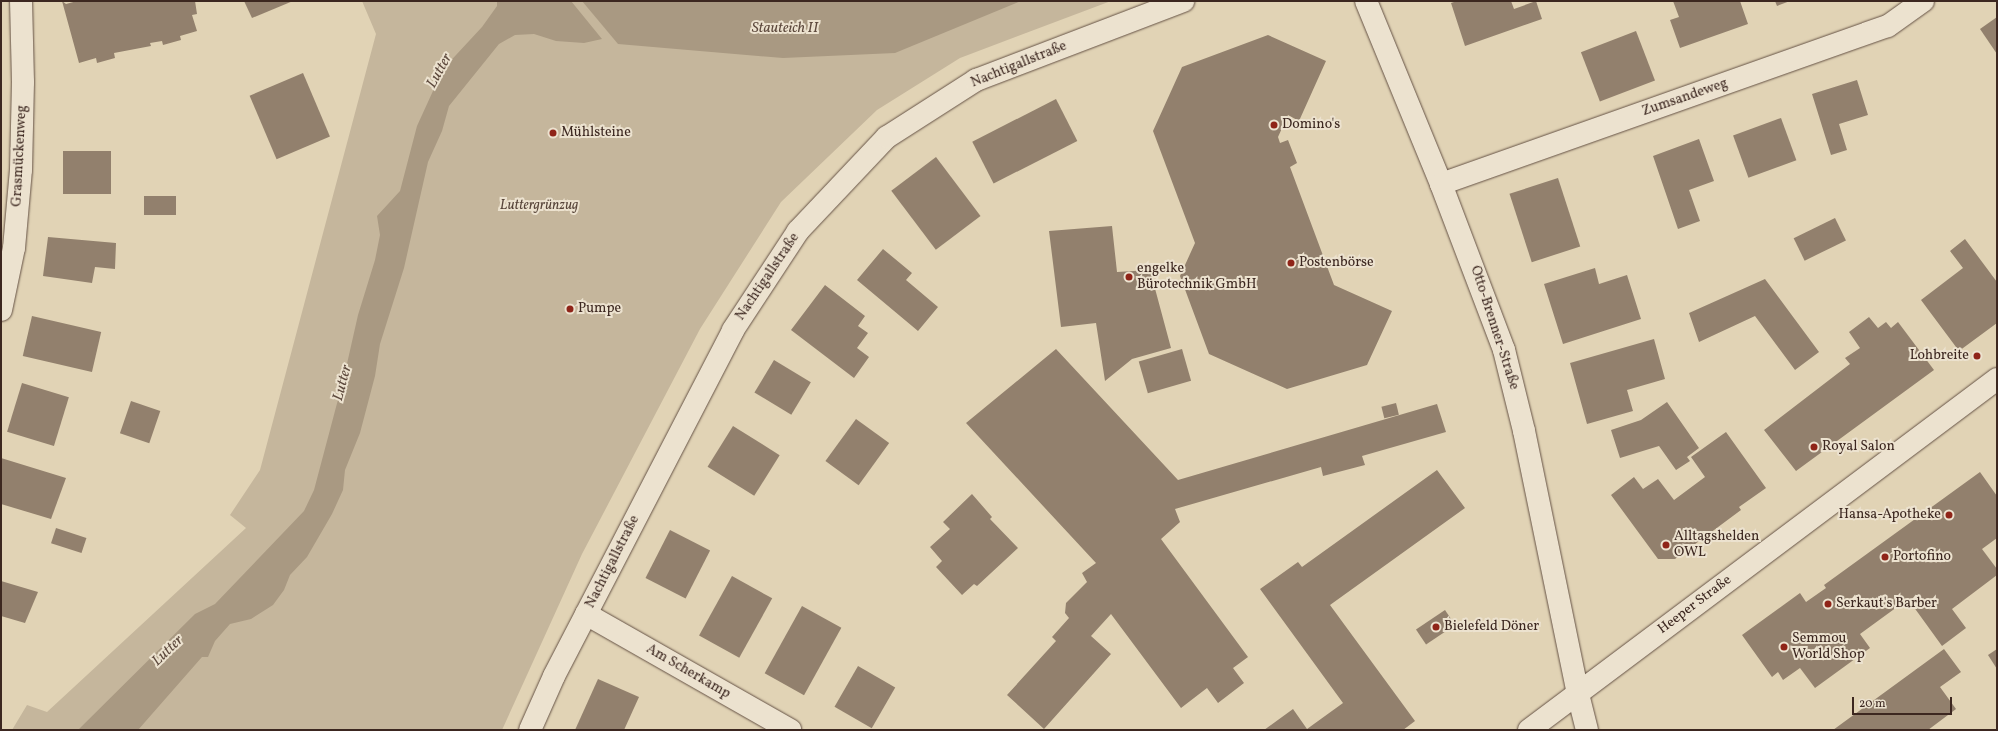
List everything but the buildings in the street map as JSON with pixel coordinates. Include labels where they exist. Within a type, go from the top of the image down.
[{"type":"street","name":"Grasmückenweg","points":[[1,310],[14,248],[21,170],[23,82],[21,1]]},
{"type":"street","name":"Nachtigallstraße","points":[[530,730],[586,614],[732,330],[798,231],[887,137],[976,80],[1183,1]]},
{"type":"street","name":"Otto-Brenner-Straße","points":[[1366,1],[1491,311],[1506,357],[1524,431],[1578,694]]},
{"type":"street","name":"Zumsandeweg","points":[[1441,184],[1888,26],[1924,1]]},
{"type":"street","name":"Heeper Straße","points":[[1529,730],[1997,379]]},
{"type":"street","name":"Am Scherkamp","points":[[586,614],[790,730]]},
{"type":"street","points":[[1578,694],[1587,730]]},
{"type":"green space","name":"Luttergrünzug","points":[[362,1],[1111,1],[960,58],[877,110],[781,202],[700,329],[582,554],[502,730],[12,730],[27,705],[47,712],[246,528],[230,515],[260,470],[376,34]]},
{"type":"water","name":"Lutter","points":[[497,1],[571,1],[602,39],[584,43],[556,41],[534,34],[515,35],[499,44],[449,106],[442,131],[428,162],[404,268],[380,344],[375,376],[360,433],[345,470],[343,490],[332,514],[307,557],[290,575],[284,590],[273,605],[251,619],[230,624],[215,641],[208,657],[202,657],[138,730],[78,730],[195,614],[215,604],[304,511],[314,490],[344,377],[358,315],[375,260],[380,235],[377,216],[400,191],[417,126],[443,69],[482,27],[497,6]]},
{"type":"water","name":"Stauteich II","points":[[582,1],[1021,1],[895,53],[783,58],[618,44]]},
{"type":"place","name":"Domino's","points":[[1274,125]]},
{"type":"place","name":"Mühlsteine","points":[[553,133]]},
{"type":"place","name":"Postenbörse","points":[[1291,263]]},
{"type":"place","name":"engelke Bürotechnik GmbH","points":[[1129,277]]},
{"type":"place","name":"Pumpe","points":[[570,309]]},
{"type":"place","name":"Lohbreite","points":[[1977,356]]},
{"type":"place","name":"Royal Salon","points":[[1814,447]]},
{"type":"place","name":"Hansa-Apotheke","points":[[1949,515]]},
{"type":"place","name":"Alltagshelden OWL","points":[[1666,545]]},
{"type":"place","name":"Portofino","points":[[1885,557]]},
{"type":"place","name":"Serkaut's Barber","points":[[1828,604]]},
{"type":"place","name":"Bielefeld Döner","points":[[1436,627]]},
{"type":"place","name":"Semmou World Shop","points":[[1784,647]]}]
